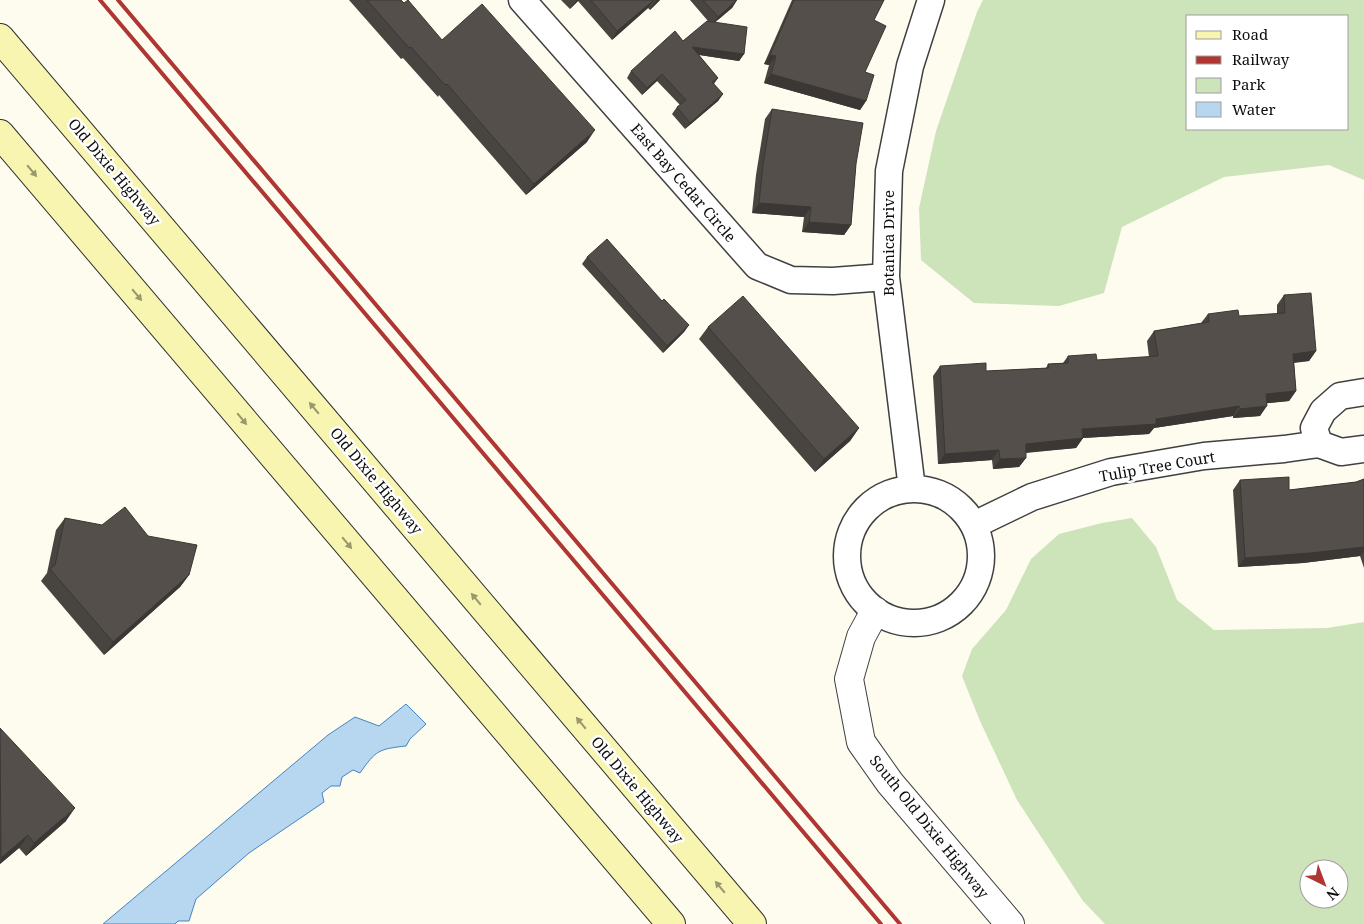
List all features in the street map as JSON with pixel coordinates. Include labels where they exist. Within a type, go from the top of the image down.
[{"type":"main road","name":"Old Dixie Highway","points":[[0,38],[752,924]]},
{"type":"main road","points":[[0,134],[670,924]]},
{"type":"street","name":"East Bay Cedar Circle","points":[[522,0],[757,266],[791,280],[833,281],[886,277]]},
{"type":"street","name":"Botanica Drive","points":[[912,489],[886,277],[889,171],[910,66],[931,0]]},
{"type":"street","points":[[1319,444],[1314,428],[1323,411],[1340,396],[1364,392]]},
{"type":"street","name":"Tulip Tree Court","points":[[974,525],[1032,497],[1111,472],[1204,456],[1284,450],[1319,444],[1340,452],[1364,449]]},
{"type":"street","points":[[912,489],[931,491],[946,497],[962,509],[974,525],[981,554],[977,577],[966,598],[949,613],[931,621],[899,622],[875,611],[859,595],[849,575],[846,552],[850,534],[865,510],[886,495],[912,489]]},
{"type":"street","name":"South Old Dixie Highway","points":[[875,611],[862,637],[849,679],[861,742],[890,783],[1010,924]]},
{"type":"green space","points":[[983,0],[1364,0],[1364,180],[1329,165],[1224,177],[1122,227],[1104,293],[1059,306],[974,303],[921,260],[919,208],[936,131],[977,12]]},
{"type":"green space","points":[[1132,518],[1156,547],[1177,600],[1214,630],[1327,628],[1364,622],[1364,924],[1105,924],[1083,901],[1017,800],[980,721],[962,676],[972,649],[1006,610],[1031,559],[1059,534],[1102,523]]},
{"type":"water","points":[[406,704],[426,724],[410,739],[406,746],[390,748],[379,752],[370,759],[360,773],[353,770],[342,777],[340,786],[331,786],[322,793],[324,802],[249,853],[196,899],[189,921],[178,921],[175,924],[103,924],[328,735],[355,717],[379,726]]},
{"type":"building","points":[[367,0],[401,0],[404,3],[408,0],[442,40],[482,4],[595,130],[534,184],[447,84],[445,85],[411,47],[409,48]]},
{"type":"building","points":[[591,0],[654,0],[617,31]]},
{"type":"building","points":[[703,0],[737,0],[718,17]]},
{"type":"building","points":[[794,0],[884,0],[874,20],[886,26],[865,72],[874,75],[866,101],[771,74],[776,56],[770,55]]},
{"type":"building","points":[[707,21],[747,27],[744,54],[692,47],[718,78],[712,82],[723,94],[690,123],[677,107],[686,100],[662,74],[647,88],[631,71],[675,31],[683,41]]},
{"type":"building","points":[[772,109],[863,123],[856,164],[851,225],[809,222],[811,207],[759,203]]},
{"type":"building","points":[[607,239],[662,301],[664,299],[689,325],[667,346],[587,257]]},
{"type":"building","points":[[1311,293],[1316,351],[1293,354],[1296,391],[1266,394],[1267,406],[1240,409],[1239,406],[1156,419],[1156,424],[1082,429],[1083,438],[1026,444],[1026,458],[1000,459],[999,450],[945,454],[940,366],[986,363],[986,371],[1049,368],[1048,364],[1068,363],[1068,356],[1096,354],[1097,360],[1158,356],[1154,331],[1209,322],[1208,314],[1238,310],[1239,316],[1285,313],[1284,295]]},
{"type":"building","points":[[743,296],[859,428],[824,459],[708,327]]},
{"type":"building","points":[[1289,477],[1289,490],[1356,482],[1364,479],[1364,547],[1245,558],[1240,480]]},
{"type":"building","points":[[125,507],[148,536],[197,545],[189,575],[113,642],[50,569],[55,565],[65,518],[102,525]]},
{"type":"building","points":[[0,728],[75,808],[34,843],[28,835],[1,858]]},
{"type":"railway","points":[[100,0],[881,924]]},
{"type":"railway","points":[[118,0],[900,924]]}]
